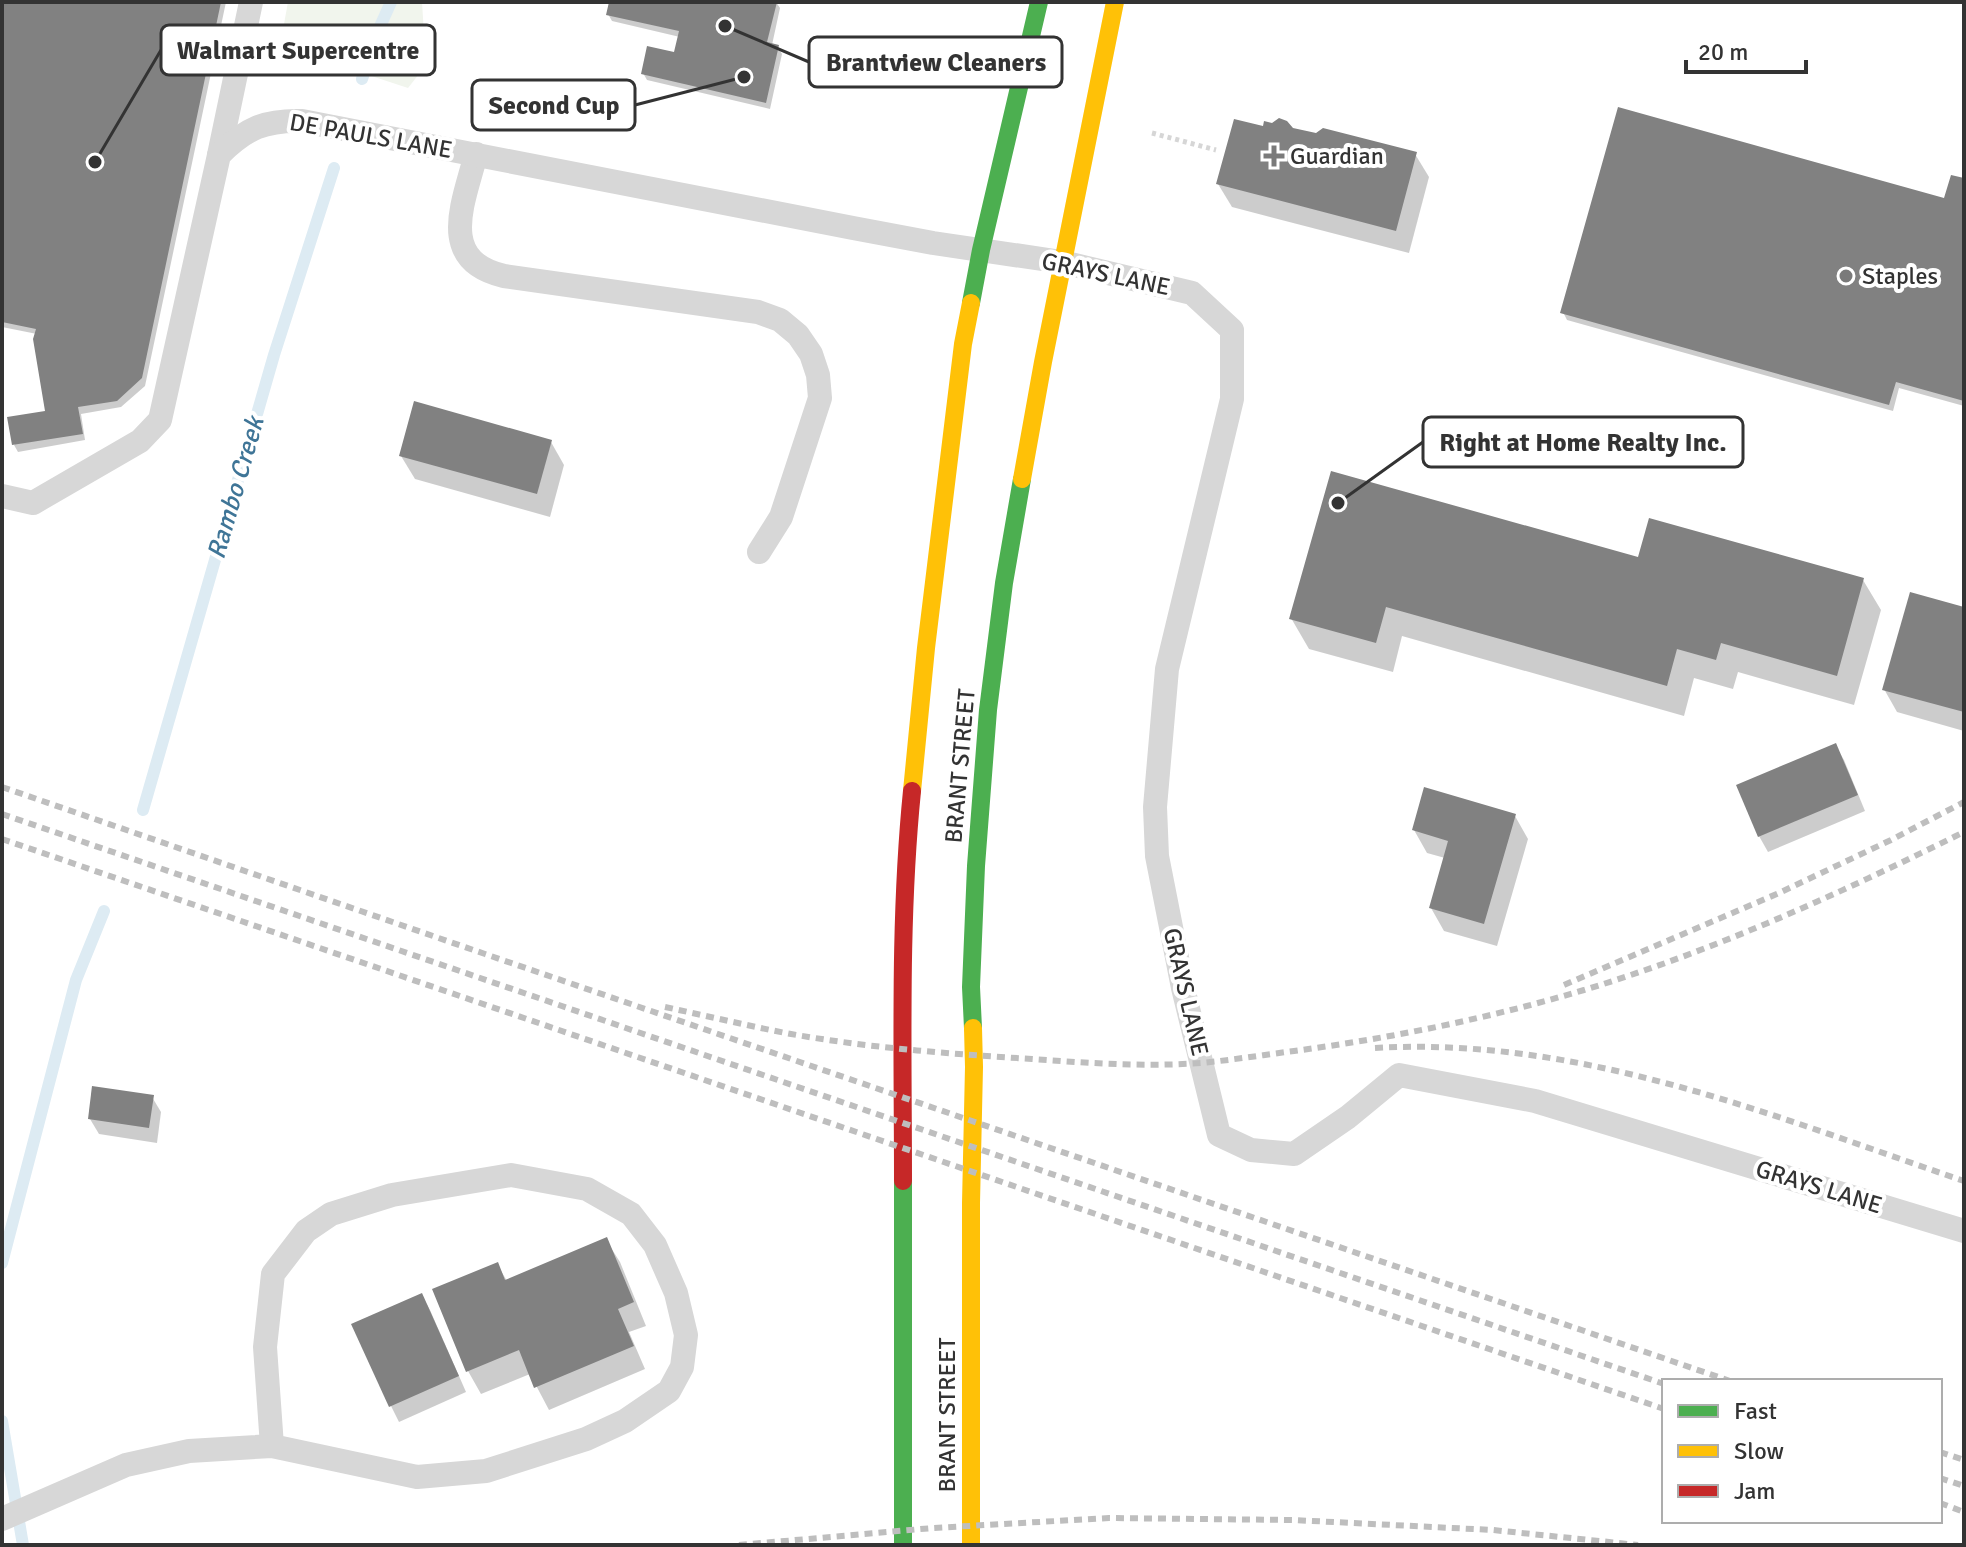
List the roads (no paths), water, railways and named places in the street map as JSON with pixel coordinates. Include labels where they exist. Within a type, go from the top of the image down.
[{"type":"main road","name":"BRANT STREET","points":[[903,1545],[903,981],[908,830],[926,648],[963,344],[981,250],[1039,2]]},
{"type":"main road","name":"BRANT STREET","points":[[971,1545],[974,1067],[971,987],[976,866],[988,710],[1004,583],[1062,262],[1115,2]]},
{"type":"lane","points":[[2,496],[33,503],[140,441],[160,420],[251,2]]},
{"type":"lane","name":"DE PAULS LANE","points":[[219,155],[236,138],[256,126],[279,120],[302,121],[981,250]]},
{"type":"lane","points":[[476,154],[459,230],[468,256],[478,266],[504,276],[758,312],[780,320],[798,335],[811,354],[818,375],[820,398],[781,517],[759,552]]},
{"type":"lane","name":"GRAYS LANE","points":[[981,250],[1062,262],[1192,293],[1232,330],[1232,399],[1167,669],[1155,807],[1157,856],[1183,988],[1219,1135],[1251,1150],[1294,1154],[1348,1117],[1399,1075],[1535,1101],[1964,1231]]},
{"type":"lane","points":[[2,1519],[126,1465],[189,1451],[272,1446],[417,1477],[486,1471],[586,1439],[625,1421],[669,1391],[682,1367],[686,1335],[676,1293],[655,1245],[631,1214],[587,1189],[511,1175],[392,1195],[331,1214],[306,1231],[273,1274],[265,1347],[272,1446]]},
{"type":"waterway","name":"Rambo Creek","points":[[362,79],[391,2]]},
{"type":"waterway","name":"Rambo Creek","points":[[143,810],[274,355],[334,168]]},
{"type":"waterway","name":"Rambo Creek","points":[[2,1263],[76,980],[104,911]]},
{"type":"waterway","name":"Rambo Creek","points":[[2,1421],[23,1545]]},
{"type":"railway","points":[[2,787],[1724,1379]]},
{"type":"railway","points":[[1564,985],[1779,893],[1964,802]]},
{"type":"railway","points":[[2,814],[1662,1383]]},
{"type":"railway","points":[[665,1007],[791,1034],[941,1053],[1138,1065],[1201,1063],[1248,1057],[1440,1026],[1584,990],[1730,939],[1964,832]]},
{"type":"railway","points":[[2,839],[1662,1408]]},
{"type":"railway","points":[[1375,1048],[1452,1048],[1527,1055],[1602,1068],[1748,1107],[1964,1181]]},
{"type":"railway","points":[[1942,1453],[1964,1460]]},
{"type":"railway","points":[[1942,1479],[1964,1486]]},
{"type":"railway","points":[[1942,1504],[1964,1512]]},
{"type":"railway","points":[[739,1545],[933,1528],[1109,1518],[1293,1520],[1493,1530],[1638,1545]]},
{"type":"place","name":"Brantview Cleaners","points":[[725,26]]},
{"type":"place","name":"Second Cup","points":[[744,77]]},
{"type":"place","name":"Guardian","points":[[1274,156]]},
{"type":"place","name":"Walmart Supercentre","points":[[95,162]]},
{"type":"place","name":"Staples","points":[[1846,276]]},
{"type":"place","name":"Right at Home Realty Inc.","points":[[1338,503]]}]
